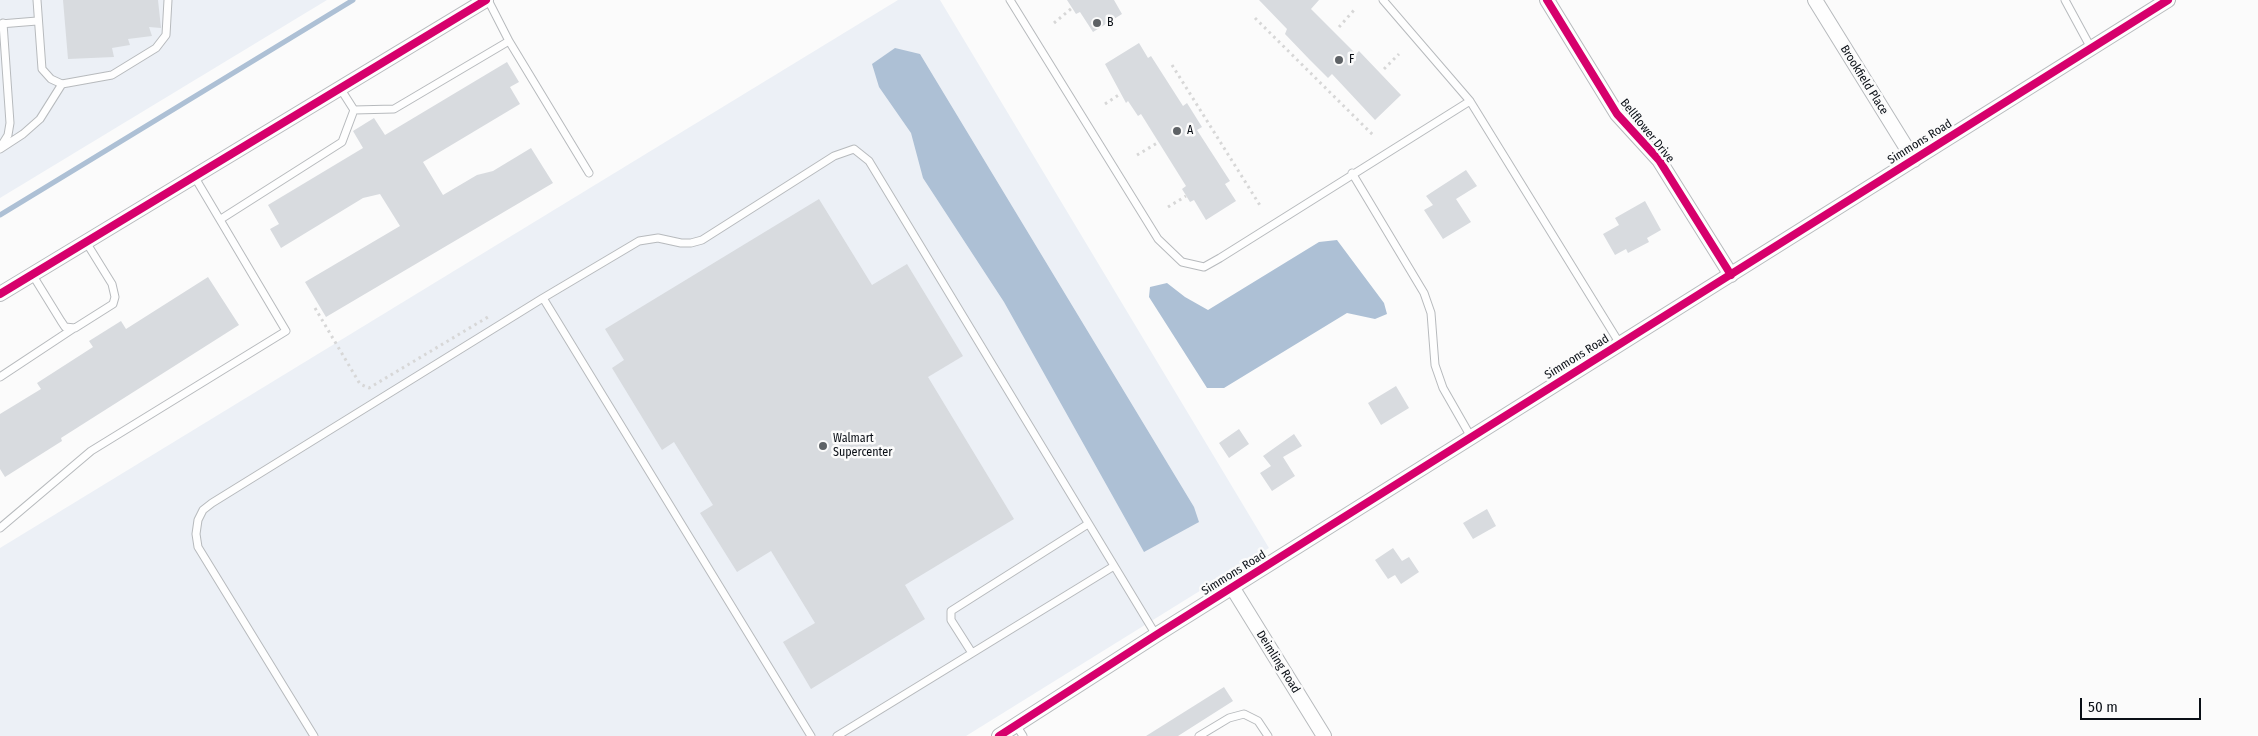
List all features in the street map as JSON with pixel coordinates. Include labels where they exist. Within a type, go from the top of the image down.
[{"type":"street","points":[[0,294],[487,0]]},
{"type":"street","name":"Bellflower Drive","points":[[1547,0],[1617,114],[1659,160],[1731,274]]},
{"type":"street","name":"Brookfield Place","points":[[1815,0],[1914,160]]},
{"type":"street","name":"Simmons Road","points":[[1000,736],[1019,731],[1156,635],[2168,0]]},
{"type":"street","name":"Deimling Road","points":[[1232,587],[1324,736]]},
{"type":"lane","points":[[37,0],[42,69],[51,79],[62,84],[112,75],[156,48],[166,35],[168,0]]},
{"type":"lane","points":[[487,0],[509,41],[589,173]]},
{"type":"lane","points":[[1010,0],[1158,239],[1182,262],[1204,266],[1470,100]]},
{"type":"lane","points":[[1383,0],[1470,100],[1620,344]]},
{"type":"lane","points":[[2065,0],[2091,48]]},
{"type":"lane","points":[[0,149],[8,135],[10,122],[2,24],[38,21]]},
{"type":"lane","points":[[354,110],[394,109],[509,41]]},
{"type":"lane","points":[[0,53],[4,44]]},
{"type":"lane","points":[[0,149],[23,134],[40,119],[62,84]]},
{"type":"lane","points":[[340,88],[354,110]]},
{"type":"lane","points":[[220,219],[342,142],[354,110]]},
{"type":"lane","points":[[314,736],[198,547],[196,534],[198,520],[203,510],[543,298],[639,241],[658,238],[681,244],[702,240],[834,156],[854,149],[869,161],[1156,635]]},
{"type":"lane","points":[[1352,173],[1424,293],[1431,313],[1436,365],[1443,388],[1471,437]]},
{"type":"lane","points":[[0,528],[91,450],[286,331],[194,176]]},
{"type":"lane","points":[[0,376],[113,304],[115,297],[112,284],[86,242]]},
{"type":"lane","points":[[32,274],[61,321],[65,326],[75,328]]},
{"type":"lane","points":[[543,298],[811,736]]},
{"type":"lane","points":[[972,653],[951,620],[951,611],[1088,524]]},
{"type":"lane","points":[[837,736],[1114,566]]},
{"type":"lane","points":[[1199,736],[1229,718],[1244,714],[1258,721],[1268,736]]},
{"type":"path","points":[[1054,23],[1072,8]]},
{"type":"path","points":[[1339,27],[1355,9]]},
{"type":"path","points":[[1255,18],[1374,136]]},
{"type":"path","points":[[1384,68],[1399,54]]},
{"type":"path","points":[[1172,65],[1261,207]]},
{"type":"path","points":[[1105,104],[1120,94]]},
{"type":"path","points":[[1136,155],[1159,142]]},
{"type":"path","points":[[1168,207],[1186,196]]},
{"type":"path","points":[[315,308],[360,384],[369,388],[494,313]]},
{"type":"shaded area","points":[[0,0],[327,0],[0,198]]},
{"type":"shaded area","points":[[898,0],[940,0],[1269,548],[966,736],[0,736],[0,548]]},
{"type":"water","points":[[895,48],[920,54],[1194,507],[1199,522],[1144,552],[1004,302],[923,178],[911,133],[879,87],[872,64]]},
{"type":"water","points":[[1337,240],[1384,303],[1387,314],[1375,319],[1347,313],[1224,388],[1207,388],[1149,297],[1150,287],[1167,283],[1185,297],[1208,310],[1319,242]]},
{"type":"building","points":[[63,0],[158,0],[161,28],[149,27],[152,36],[128,39],[130,45],[112,48],[114,57],[68,59]]},
{"type":"building","name":"B","points":[[1067,0],[1114,0],[1122,14],[1093,32],[1080,12],[1076,14]]},
{"type":"building","name":"F","points":[[1259,0],[1319,0],[1311,9],[1356,54],[1359,51],[1401,95],[1375,120],[1332,74],[1328,78],[1309,59],[1285,34],[1287,29]]},
{"type":"building","name":"A","points":[[1139,43],[1148,58],[1151,56],[1183,106],[1187,103],[1202,127],[1197,130],[1230,181],[1225,184],[1236,201],[1206,220],[1194,200],[1190,202],[1182,189],[1186,186],[1141,114],[1138,116],[1128,101],[1126,103],[1105,64]]},
{"type":"building","points":[[507,62],[519,82],[510,87],[520,104],[423,162],[443,195],[477,175],[493,171],[531,148],[553,183],[326,317],[305,282],[400,226],[380,194],[363,198],[281,248],[270,229],[279,224],[268,205],[363,148],[353,131],[374,118],[385,135]]},
{"type":"building","points":[[1466,170],[1477,186],[1456,199],[1471,222],[1443,239],[1424,210],[1433,205],[1426,196]]},
{"type":"building","name":"Walmart Supercenter","points":[[819,199],[872,285],[907,264],[963,356],[928,377],[1014,519],[905,585],[925,619],[811,689],[783,642],[815,623],[771,551],[737,572],[700,513],[713,505],[674,442],[662,450],[612,368],[624,360],[605,329]]},
{"type":"building","points":[[1645,201],[1661,230],[1647,238],[1649,242],[1628,253],[1626,249],[1615,255],[1603,234],[1619,225],[1615,218]]},
{"type":"building","points":[[208,277],[239,325],[61,438],[62,441],[5,477],[0,469],[0,414],[41,389],[37,383],[93,347],[89,341],[121,321],[126,329]]},
{"type":"building","points":[[1396,386],[1409,408],[1381,425],[1368,403]]},
{"type":"building","points":[[1239,429],[1249,444],[1229,458],[1219,443]]},
{"type":"building","points":[[1294,434],[1302,446],[1283,457],[1295,476],[1272,491],[1260,473],[1271,466],[1263,456]]},
{"type":"building","points":[[1487,509],[1496,526],[1473,539],[1463,523]]},
{"type":"building","points":[[1393,548],[1402,561],[1409,557],[1419,572],[1401,584],[1395,575],[1388,579],[1375,560]]},
{"type":"building","points":[[1224,687],[1233,701],[1178,736],[1146,736]]},
{"type":"waterway","points":[[0,215],[353,0]]},
{"type":"cycle path","points":[[0,294],[486,0]]},
{"type":"cycle path","points":[[1547,0],[1617,114],[1659,160],[1731,275]]},
{"type":"cycle path","points":[[999,736],[1156,635],[2168,0]]},
{"type":"place","name":"B","points":[[1097,23]]},
{"type":"place","name":"F","points":[[1339,60]]},
{"type":"place","name":"A","points":[[1177,131]]},
{"type":"place","name":"Walmart Supercenter","points":[[823,446]]}]
